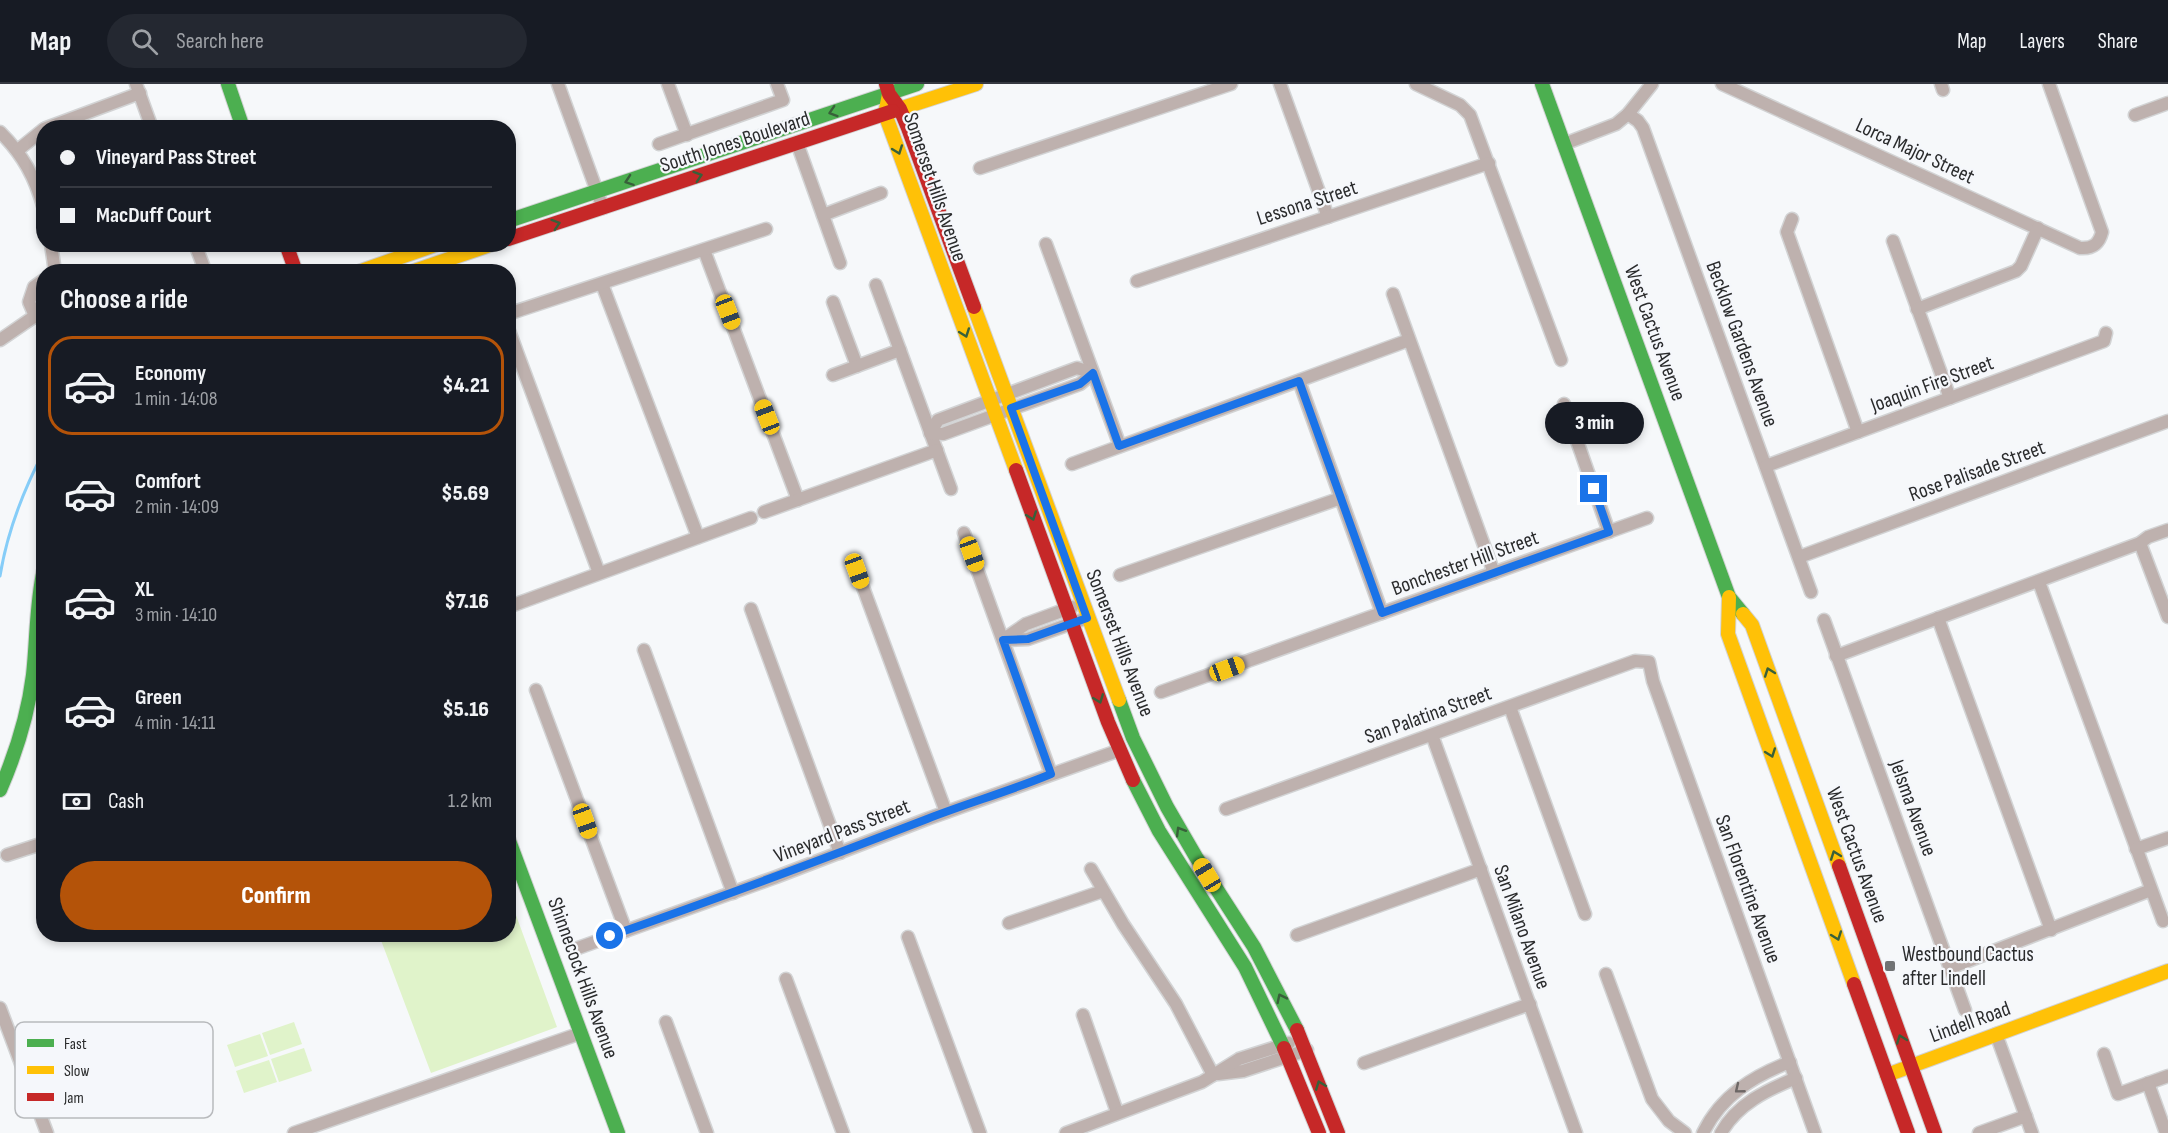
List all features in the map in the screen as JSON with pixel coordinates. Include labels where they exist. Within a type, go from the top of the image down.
[{"type":"main road","points":[[228,84],[240,120]]},
{"type":"main road","name":"South Jones Boulevard","points":[[516,218],[887,89],[918,84]]},
{"type":"main road","name":"South Jones Boulevard","points":[[516,236],[976,84]]},
{"type":"main road","name":"West Cactus Avenue","points":[[1542,84],[1729,597],[1752,625],[1935,1133]]},
{"type":"main road","name":"Somerset Hills Avenue","points":[[887,89],[900,109],[1087,618],[1149,774],[1182,835],[1254,946],[1304,1045],[1338,1133]]},
{"type":"main road","name":"Somerset Hills Avenue","points":[[887,89],[885,114],[1065,609],[1120,750],[1159,831],[1245,967],[1286,1050],[1319,1133]]},
{"type":"main road","points":[[381,264],[415,252]]},
{"type":"main road","points":[[434,264],[469,252]]},
{"type":"main road","name":"West Cactus Avenue","points":[[1729,597],[1728,634],[1908,1133]]},
{"type":"main road","points":[[0,790],[17,749],[29,701],[36,628]]},
{"type":"main road","name":"Shinnecock Hills Avenue","points":[[516,859],[618,1133]]},
{"type":"main road","name":"Lindell Road","points":[[1887,1075],[2168,970]]},
{"type":"street","points":[[558,84],[603,208]]},
{"type":"street","points":[[668,84],[687,135]]},
{"type":"street","points":[[659,144],[783,100],[777,84]]},
{"type":"street","points":[[980,168],[1231,84]]},
{"type":"street","points":[[1281,84],[1329,217]]},
{"type":"street","points":[[1416,84],[1461,105],[1474,122],[1562,360]]},
{"type":"street","points":[[1564,144],[1616,124],[1628,114],[1652,84]]},
{"type":"street","name":"Lorca Major Street","points":[[1722,84],[2080,248],[2093,247],[2100,241],[2102,232],[2049,84]]},
{"type":"street","points":[[64,120],[138,89],[149,120]]},
{"type":"street","points":[[2136,115],[2168,103]]},
{"type":"street","name":"Becklow Gardens Avenue","points":[[1628,114],[1643,128],[1811,592]]},
{"type":"street","points":[[0,132],[18,150],[36,183]]},
{"type":"street","points":[[18,150],[36,135]]},
{"type":"street","points":[[797,143],[840,263]]},
{"type":"street","name":"Lessona Street","points":[[1137,280],[1489,163]]},
{"type":"street","points":[[823,215],[881,193]]},
{"type":"street","points":[[1792,219],[1787,232],[1858,432]]},
{"type":"street","points":[[1917,309],[2016,271],[2037,228]]},
{"type":"street","points":[[516,311],[766,229]]},
{"type":"street","points":[[1893,242],[1950,398]]},
{"type":"street","points":[[1046,244],[1119,446]]},
{"type":"street","points":[[704,250],[798,500]]},
{"type":"street","points":[[602,284],[698,537]]},
{"type":"street","points":[[876,285],[951,489]]},
{"type":"street","points":[[36,286],[30,296],[30,307],[36,315]]},
{"type":"street","points":[[1393,294],[1494,573]]},
{"type":"street","points":[[833,302],[857,366]]},
{"type":"street","points":[[0,340],[36,321]]},
{"type":"street","name":"Joaquin Fire Street","points":[[1766,466],[2104,341],[2106,333]]},
{"type":"street","points":[[1072,464],[1409,340]]},
{"type":"street","points":[[516,350],[599,573]]},
{"type":"street","points":[[833,375],[900,350]]},
{"type":"street","points":[[930,433],[938,420],[1006,394],[1077,368],[1093,373]]},
{"type":"street","points":[[930,433],[943,434],[1080,384],[1093,373]]},
{"type":"street","points":[[1299,381],[1382,613]]},
{"type":"street","points":[[1564,404],[1609,532]]},
{"type":"street","name":"Rose Palisade Street","points":[[1798,558],[2168,421]]},
{"type":"street","points":[[764,512],[937,450]]},
{"type":"street","points":[[1120,575],[1341,498]]},
{"type":"street","points":[[516,604],[751,518]]},
{"type":"street","name":"Bonchester Hill Street","points":[[1161,692],[1647,518]]},
{"type":"street","points":[[1836,656],[2039,582],[2168,530]]},
{"type":"street","points":[[964,533],[1051,774]]},
{"type":"street","points":[[2140,543],[2168,617]]},
{"type":"street","points":[[857,571],[946,812]]},
{"type":"street","points":[[2039,582],[2163,921]]},
{"type":"street","points":[[1003,640],[1026,624],[1082,603]]},
{"type":"street","points":[[751,609],[840,853]]},
{"type":"street","points":[[1003,640],[1028,639],[1087,618]]},
{"type":"street","points":[[1938,618],[2051,930]]},
{"type":"street","name":"Jelsma Avenue","points":[[1824,620],[1965,1010]]},
{"type":"street","points":[[644,650],[733,893]]},
{"type":"street","name":"San Palatina Street","points":[[1226,809],[1635,661],[1644,661]]},
{"type":"street","name":"San Florentine Avenue","points":[[1644,661],[1649,662],[1653,681],[1815,1133]]},
{"type":"street","points":[[536,690],[626,931]]},
{"type":"street","points":[[1510,707],[1586,914]]},
{"type":"street","name":"San Milano Avenue","points":[[1432,735],[1576,1133]]},
{"type":"street","name":"Vineyard Pass Street","points":[[578,948],[1120,750]]},
{"type":"street","points":[[2136,849],[2168,838]]},
{"type":"street","points":[[7,855],[36,846]]},
{"type":"street","points":[[1091,869],[1176,1004],[1213,1075]]},
{"type":"street","points":[[1297,935],[1480,869]]},
{"type":"street","points":[[1950,968],[2151,890]]},
{"type":"street","points":[[1009,923],[1103,891]]},
{"type":"street","points":[[908,937],[980,1133]]},
{"type":"street","points":[[1606,974],[1652,1099],[1669,1121],[1685,1133]]},
{"type":"street","points":[[786,979],[843,1133]]},
{"type":"street","points":[[1364,1063],[1530,1004]]},
{"type":"street","points":[[0,1008],[15,1048]]},
{"type":"street","points":[[1083,1015],[1117,1112]]},
{"type":"street","points":[[666,1022],[707,1133]]},
{"type":"street","points":[[294,1133],[581,1033]]},
{"type":"street","points":[[1996,1035],[2032,1133]]},
{"type":"street","points":[[1066,1133],[1202,1082],[1239,1059],[1304,1045]]},
{"type":"street","points":[[2104,1054],[2118,1094],[2168,1076]]},
{"type":"street","points":[[1703,1133],[1716,1112],[1742,1086],[1757,1076],[1790,1062]]},
{"type":"street","points":[[1721,1133],[1735,1114],[1751,1100],[1796,1078]]},
{"type":"street","points":[[2148,1083],[2164,1132]]},
{"type":"street","points":[[1979,1133],[2026,1116]]},
{"type":"street","points":[[41,1118],[47,1133]]},
{"type":"green space","points":[[516,915],[557,1027],[431,1073],[382,942],[516,942]]},
{"type":"green space","points":[[294,1022],[302,1044],[270,1055],[262,1033]]},
{"type":"green space","points":[[260,1034],[268,1056],[235,1067],[227,1045]]},
{"type":"green space","points":[[304,1048],[312,1071],[279,1082],[271,1059]]},
{"type":"green space","points":[[269,1060],[277,1082],[244,1093],[236,1071]]},
{"type":"waterway","points":[[0,576],[17,512],[36,468]]},
{"type":"traffic: fast","points":[[228,84],[240,120]]},
{"type":"traffic: fast","points":[[516,218],[917,84]]},
{"type":"traffic: fast","points":[[1542,84],[1729,597],[1743,614]]},
{"type":"traffic: fast","points":[[0,790],[25,719],[33,675],[36,635]]},
{"type":"traffic: fast","points":[[1119,700],[1133,738],[1167,807],[1254,947],[1297,1030]]},
{"type":"traffic: fast","points":[[1133,780],[1159,831],[1245,967],[1284,1048]]},
{"type":"traffic: fast","points":[[516,859],[618,1133]]},
{"type":"traffic: slow","points":[[893,111],[976,84]]},
{"type":"traffic: slow","points":[[889,94],[885,114],[1016,470]]},
{"type":"traffic: slow","points":[[381,264],[415,252]]},
{"type":"traffic: slow","points":[[434,264],[470,252]]},
{"type":"traffic: slow","points":[[974,307],[1119,700]]},
{"type":"traffic: slow","points":[[1729,597],[1728,634],[1854,984]]},
{"type":"traffic: slow","points":[[1743,614],[1752,625],[1839,866]]},
{"type":"traffic: slow","points":[[1887,1075],[2168,971]]},
{"type":"traffic: jam","points":[[886,84],[908,128],[974,307]]},
{"type":"traffic: jam","points":[[516,236],[893,111]]},
{"type":"traffic: jam","points":[[289,252],[293,264]]},
{"type":"traffic: jam","points":[[1016,470],[1108,722],[1133,780]]},
{"type":"traffic: jam","points":[[1839,866],[1935,1133]]},
{"type":"traffic: jam","points":[[1854,984],[1908,1133]]},
{"type":"traffic: jam","points":[[1297,1030],[1338,1133]]},
{"type":"traffic: jam","points":[[1284,1048],[1319,1133]]},
{"type":"place","name":"Westbound Cactus after Lindell","points":[[1890,966]]},
{"type":"route","points":[[610,936],[776,877],[1051,774],[1003,640],[1028,639],[1087,618],[1011,408],[1080,384],[1093,373],[1119,446],[1299,381],[1382,613],[1609,532],[1594,489]]}]
